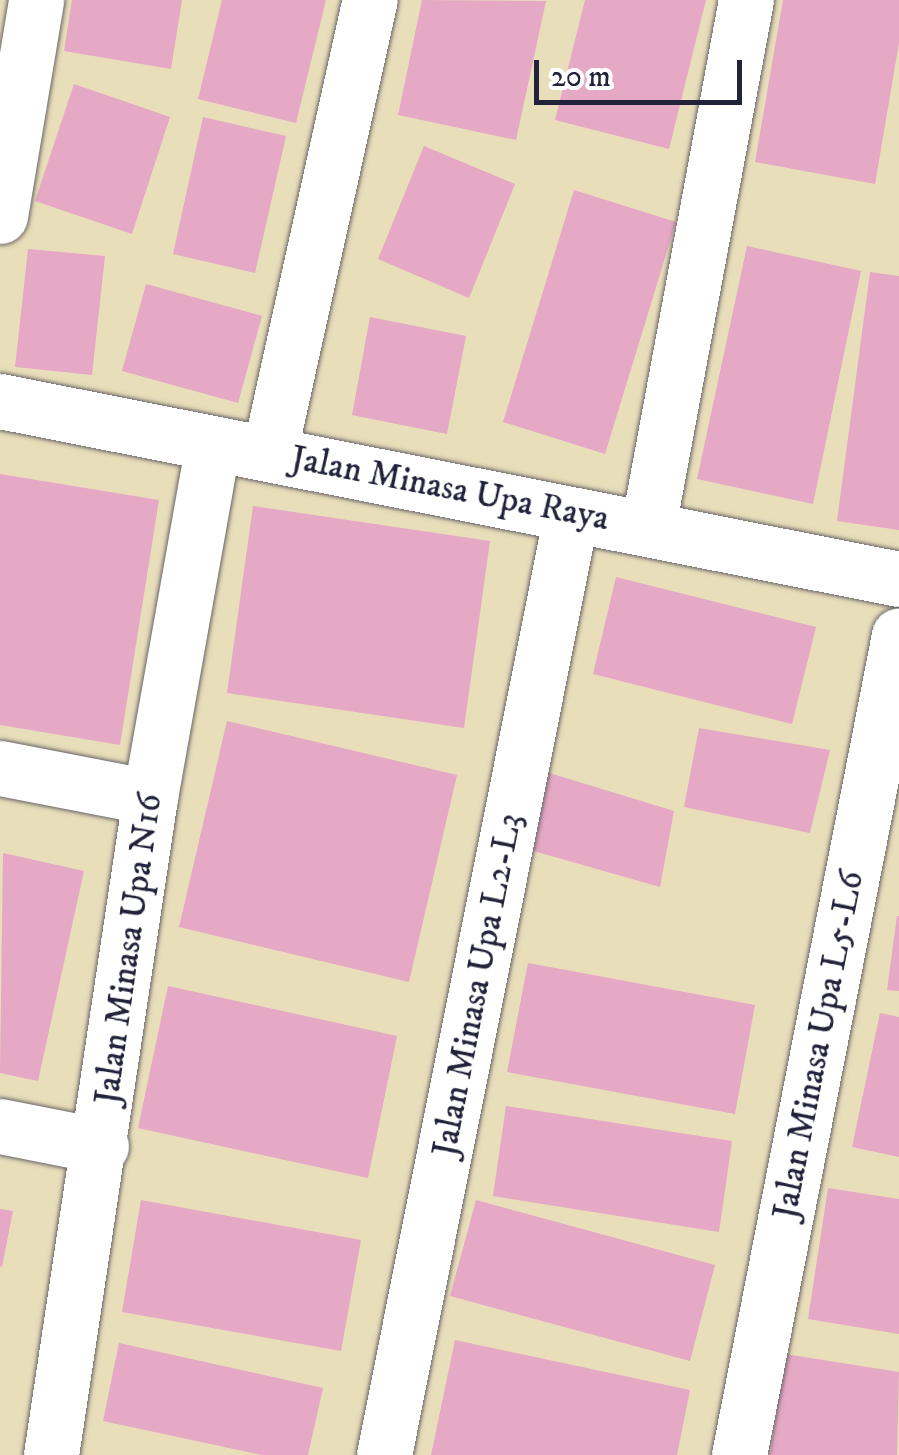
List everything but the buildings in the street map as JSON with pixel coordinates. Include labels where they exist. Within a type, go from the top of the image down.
[{"type":"street","points":[[269,454],[370,0]]},
{"type":"street","points":[[648,527],[746,0]]},
{"type":"street","points":[[0,216],[22,15]]},
{"type":"street","name":"Jalan Minasa Upa Raya","points":[[0,401],[899,579]]},
{"type":"street","name":"Jalan Minasa Upa N16","points":[[51,1455],[101,1146],[150,796],[213,444]]},
{"type":"street","name":"Jalan Minasa Upa L2-L3","points":[[384,1455],[571,515]]},
{"type":"street","name":"Jalan Minasa Upa L5-L6","points":[[740,1455],[899,636]]},
{"type":"street","points":[[0,768],[150,796]]},
{"type":"street","points":[[0,1126],[101,1146]]}]
